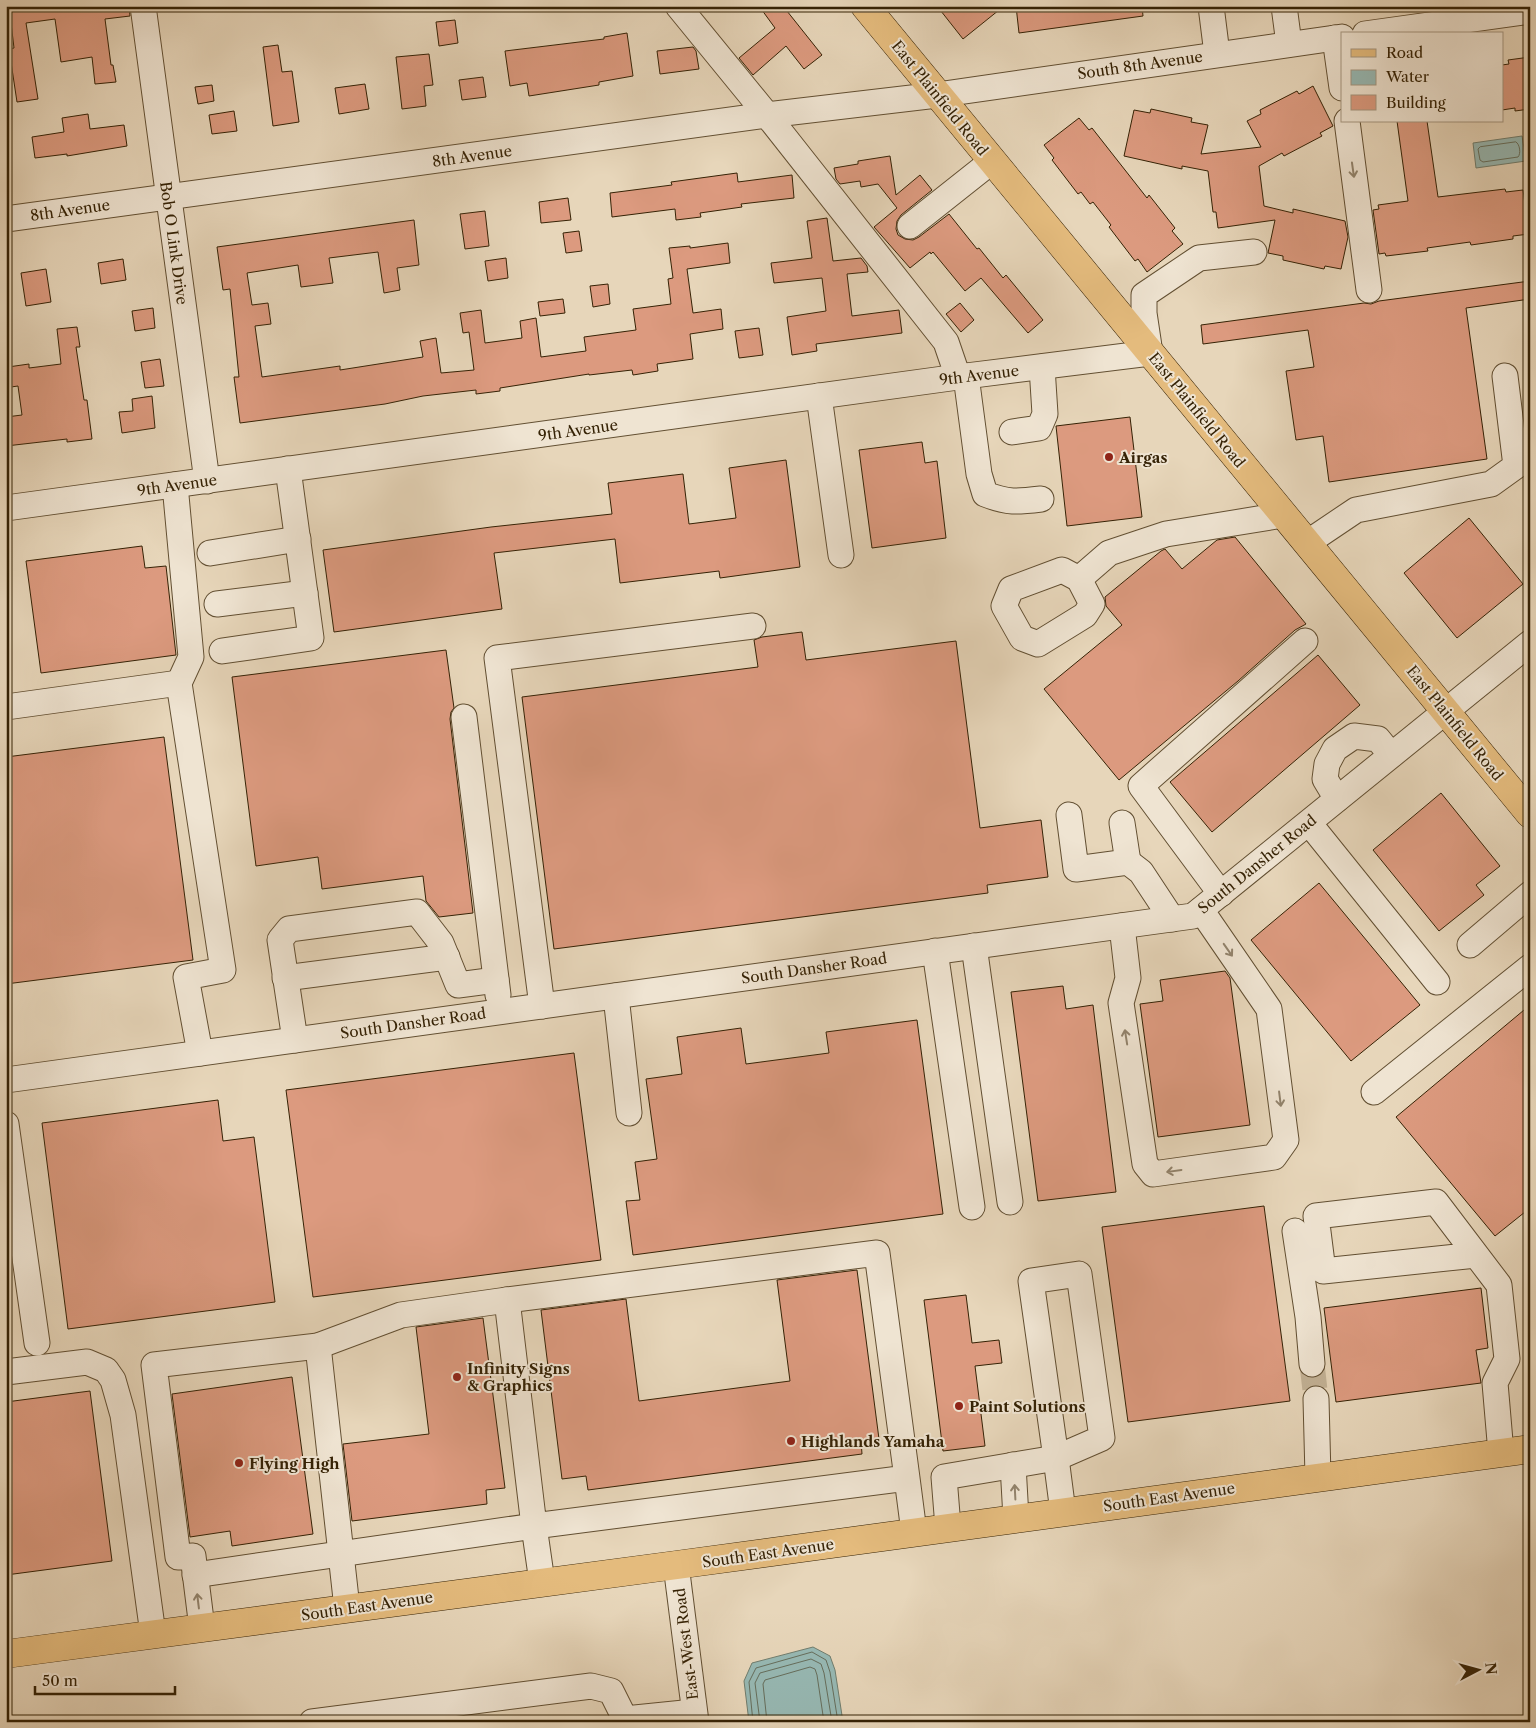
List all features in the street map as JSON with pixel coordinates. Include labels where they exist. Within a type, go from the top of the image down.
[{"type":"main road","name":"East Plainfield Road","points":[[865,6],[1530,814]]},
{"type":"main road","name":"South East Avenue","points":[[6,1654],[1530,1449]]},
{"type":"street","name":"Bob O Link Drive","points":[[144,6],[207,480]]},
{"type":"street","points":[[678,6],[767,115],[946,342],[962,377],[979,474],[985,494],[1001,500],[1014,502],[1040,499]]},
{"type":"street","points":[[1211,6],[1217,54]]},
{"type":"street","points":[[1284,6],[1289,44]]},
{"type":"street","points":[[1379,32],[1530,11]]},
{"type":"street","points":[[1339,37],[1341,71]]},
{"type":"street","name":"South 8th Avenue","points":[[937,94],[1339,37]]},
{"type":"street","name":"8th Avenue","points":[[6,219],[767,115],[937,94]]},
{"type":"street","points":[[1347,122],[1369,290]]},
{"type":"street","points":[[910,226],[992,160]]},
{"type":"street","points":[[1150,353],[1152,316],[1144,294],[1199,258],[1254,252]]},
{"type":"street","name":"9th Avenue","points":[[6,508],[819,396],[1150,353]]},
{"type":"street","points":[[1012,432],[1039,428],[1045,414],[1042,367]]},
{"type":"street","points":[[1307,543],[1356,510],[1491,484],[1516,466],[1505,376]]},
{"type":"street","points":[[819,396],[841,555]]},
{"type":"street","points":[[222,651],[311,638],[288,470]]},
{"type":"street","points":[[175,485],[191,657],[178,684],[223,970],[186,976],[200,1053]]},
{"type":"street","points":[[1079,579],[1109,552],[1166,534],[1284,515]]},
{"type":"street","points":[[210,553],[298,540]]},
{"type":"street","points":[[217,604],[305,593]]},
{"type":"street","points":[[542,1006],[497,658],[753,626]]},
{"type":"street","points":[[1221,894],[1141,786],[1305,640]]},
{"type":"street","name":"South Dansher Road","points":[[6,1080],[1193,916],[1530,643]]},
{"type":"street","points":[[6,706],[178,684]]},
{"type":"street","points":[[464,718],[500,1012]]},
{"type":"street","points":[[1337,800],[1325,779],[1327,764],[1335,749],[1354,736],[1378,739],[1392,756]]},
{"type":"street","points":[[1069,815],[1076,869],[1128,862]]},
{"type":"street","points":[[1309,822],[1437,982]]},
{"type":"street","points":[[1122,823],[1128,862],[1141,872],[1172,919]]},
{"type":"street","points":[[1470,945],[1530,894]]},
{"type":"street","points":[[1122,926],[1128,978],[1121,1003],[1145,1164],[1153,1174],[1274,1157],[1286,1140],[1269,1009],[1200,910]]},
{"type":"street","points":[[295,1040],[280,940],[289,930],[417,912],[442,943],[458,986],[496,980]]},
{"type":"street","points":[[974,946],[1010,1202]]},
{"type":"street","points":[[936,952],[972,1207]]},
{"type":"street","points":[[285,978],[447,957]]},
{"type":"street","points":[[1374,1092],[1530,967]]},
{"type":"street","points":[[616,996],[629,1113]]},
{"type":"street","points":[[6,1124],[37,1343]]},
{"type":"street","points":[[1476,1255],[1323,1271],[1316,1216],[1436,1202],[1499,1285],[1507,1359],[1494,1383],[1501,1453]]},
{"type":"street","points":[[1295,1231],[1308,1317],[1312,1364]]},
{"type":"street","points":[[202,1628],[193,1556],[178,1557],[154,1366],[318,1346],[401,1315],[507,1300],[877,1253],[914,1532]]},
{"type":"street","points":[[948,1527],[944,1477],[1056,1458],[1102,1438],[1079,1274],[1031,1281],[1056,1458],[1063,1512]]},
{"type":"street","points":[[507,1300],[542,1582]]},
{"type":"street","points":[[318,1346],[347,1608]]},
{"type":"street","points":[[6,1372],[87,1362],[106,1370],[114,1380],[123,1415],[153,1634]]},
{"type":"street","points":[[1316,1399],[1318,1477]]},
{"type":"street","points":[[1014,1465],[1016,1518]]},
{"type":"street","points":[[195,1575],[534,1526],[907,1478]]},
{"type":"street","name":"East-West Road","points":[[676,1565],[695,1717]]},
{"type":"street","points":[[312,1722],[591,1686],[611,1691],[624,1720],[695,1717]]},
{"type":"water","points":[[1522,136],[1526,161],[1476,168],[1473,143]]},
{"type":"water","points":[[813,1647],[830,1656],[835,1670],[843,1722],[749,1722],[744,1681],[752,1663]]},
{"type":"building","points":[[9,6],[129,6],[130,16],[105,19],[111,65],[113,65],[116,82],[95,84],[92,57],[61,62],[55,19],[26,23],[38,99],[17,102],[9,49],[14,48]]},
{"type":"building","points":[[759,6],[783,6],[822,55],[804,69],[786,46],[753,75],[739,58],[775,28]]},
{"type":"building","points":[[937,6],[1004,6],[963,39]]},
{"type":"building","points":[[1016,6],[1142,6],[1143,16],[1019,33]]},
{"type":"building","points":[[455,20],[458,43],[439,46],[436,22]]},
{"type":"building","points":[[627,33],[633,76],[599,82],[599,85],[529,96],[527,83],[510,86],[505,51],[604,39],[604,37]]},
{"type":"building","points":[[278,45],[282,72],[292,71],[299,122],[273,126],[263,47]]},
{"type":"building","points":[[693,47],[696,51],[699,69],[660,74],[657,51]]},
{"type":"building","points":[[429,54],[433,85],[424,86],[426,106],[402,109],[396,57]]},
{"type":"building","points":[[1530,57],[1530,109],[1515,111],[1515,108],[1504,110],[1504,65],[1509,64],[1508,60]]},
{"type":"building","points":[[483,77],[486,97],[462,100],[459,80]]},
{"type":"building","points":[[365,84],[369,109],[339,114],[335,88]]},
{"type":"building","points":[[212,85],[214,101],[198,104],[195,87]]},
{"type":"building","points":[[1313,86],[1333,126],[1320,133],[1322,136],[1284,156],[1282,153],[1259,166],[1264,206],[1293,213],[1293,209],[1345,221],[1348,237],[1341,269],[1325,266],[1324,269],[1283,260],[1283,256],[1268,253],[1275,220],[1218,228],[1216,212],[1213,212],[1208,171],[1182,166],[1182,169],[1124,156],[1134,110],[1150,113],[1151,109],[1192,118],[1191,122],[1208,125],[1201,154],[1261,147],[1247,121],[1261,114],[1260,110],[1297,91],[1299,94]]},
{"type":"building","points":[[234,111],[237,131],[212,134],[209,115]]},
{"type":"building","points":[[88,114],[90,129],[124,125],[127,146],[67,156],[67,154],[35,158],[32,137],[64,132],[62,118]]},
{"type":"building","points":[[1079,118],[1089,130],[1092,128],[1147,198],[1149,195],[1175,228],[1172,231],[1183,244],[1147,272],[1138,259],[1135,261],[1093,202],[1090,204],[1081,192],[1078,194],[1052,160],[1054,158],[1044,145]]},
{"type":"building","points":[[1397,122],[1427,122],[1438,197],[1505,189],[1506,192],[1523,190],[1529,234],[1513,236],[1513,239],[1471,245],[1470,242],[1427,248],[1428,251],[1386,256],[1385,253],[1379,254],[1373,210],[1379,209],[1378,205],[1408,201]]},
{"type":"building","points":[[890,156],[896,195],[920,175],[932,190],[901,215],[897,221],[896,229],[898,235],[905,239],[913,240],[949,214],[977,249],[979,248],[1003,278],[1006,275],[1043,320],[1028,333],[981,278],[965,291],[933,252],[931,254],[930,252],[910,268],[874,227],[897,208],[878,184],[861,187],[860,181],[840,184],[836,179],[834,168],[858,164],[858,161]]},
{"type":"building","points":[[737,173],[738,182],[792,175],[794,198],[741,204],[742,207],[700,213],[701,217],[676,220],[675,209],[612,217],[610,193],[672,185],[671,182]]},
{"type":"building","points":[[568,198],[571,220],[541,223],[539,202]]},
{"type":"building","points":[[485,211],[489,246],[465,249],[460,214]]},
{"type":"building","points":[[827,218],[833,261],[861,258],[867,266],[868,272],[847,274],[852,316],[899,310],[902,333],[816,344],[817,351],[792,355],[787,317],[826,311],[822,278],[774,283],[771,263],[812,258],[807,221]]},
{"type":"building","points":[[414,220],[419,265],[397,268],[400,290],[384,293],[378,252],[329,258],[333,283],[301,287],[298,265],[247,273],[252,305],[268,303],[271,324],[255,326],[262,377],[340,366],[340,370],[423,357],[420,341],[436,338],[441,373],[474,370],[469,332],[463,333],[460,313],[481,310],[485,343],[522,338],[520,321],[536,318],[541,357],[586,351],[584,337],[636,330],[633,309],[671,304],[668,279],[673,278],[669,248],[690,246],[690,248],[728,243],[730,263],[687,269],[693,313],[721,309],[723,329],[690,334],[693,359],[657,364],[658,371],[633,375],[632,370],[589,374],[500,388],[500,391],[476,394],[476,390],[423,396],[385,404],[240,423],[234,377],[239,377],[230,289],[223,290],[217,247]]},
{"type":"building","points":[[579,231],[582,251],[566,253],[563,233]]},
{"type":"building","points":[[506,258],[508,278],[488,281],[485,261]]},
{"type":"building","points":[[123,259],[126,280],[101,284],[98,263]]},
{"type":"building","points":[[46,269],[51,302],[26,306],[21,273]]},
{"type":"building","points":[[1530,281],[1530,299],[1466,308],[1487,459],[1329,482],[1323,436],[1296,440],[1286,371],[1314,367],[1308,330],[1203,344],[1201,325],[1364,303],[1371,304],[1379,301]]},
{"type":"building","points":[[608,284],[610,304],[593,307],[590,286]]},
{"type":"building","points":[[563,299],[565,313],[540,316],[538,302]]},
{"type":"building","points":[[960,303],[974,320],[961,332],[946,314]]},
{"type":"building","points":[[153,308],[155,328],[135,331],[132,311]]},
{"type":"building","points":[[77,327],[80,347],[76,347],[84,400],[87,400],[92,439],[67,442],[67,439],[6,446],[6,417],[22,415],[18,386],[11,387],[8,367],[29,364],[29,368],[61,364],[57,329]]},
{"type":"building","points":[[759,328],[763,355],[739,358],[735,331]]},
{"type":"building","points":[[160,359],[164,386],[145,388],[141,362]]},
{"type":"building","points":[[152,396],[155,428],[122,433],[119,412],[133,411],[132,399]]},
{"type":"building","points":[[1130,417],[1142,517],[1067,526],[1056,426]]},
{"type":"building","points":[[922,442],[925,463],[937,461],[946,538],[872,548],[859,450]]},
{"type":"building","points":[[786,460],[800,567],[720,578],[719,571],[620,583],[615,539],[494,553],[502,609],[334,632],[323,550],[491,527],[612,514],[608,483],[683,474],[689,524],[736,518],[729,468]]},
{"type":"building","points":[[1469,518],[1523,584],[1457,638],[1404,573]]},
{"type":"building","points":[[1235,537],[1306,624],[1295,630],[1238,681],[1119,780],[1044,689],[1122,625],[1106,606],[1105,597],[1161,551],[1165,549],[1182,569],[1217,540]]},
{"type":"building","points":[[142,546],[145,568],[166,566],[176,655],[41,673],[26,561]]},
{"type":"building","points":[[802,632],[806,660],[956,641],[980,828],[1041,820],[1048,877],[987,885],[988,893],[554,949],[522,697],[758,667],[754,640],[762,637]]},
{"type":"building","points":[[446,650],[454,708],[450,719],[473,913],[439,917],[426,901],[423,876],[322,889],[318,857],[256,866],[232,677]]},
{"type":"building","points":[[1318,655],[1360,705],[1212,832],[1170,782]]},
{"type":"building","points":[[164,737],[193,960],[6,984],[6,757]]},
{"type":"building","points":[[1441,793],[1500,866],[1476,885],[1484,895],[1439,931],[1373,850]]},
{"type":"building","points":[[1319,883],[1420,1005],[1351,1061],[1251,940]]},
{"type":"building","points":[[1225,971],[1230,978],[1250,1125],[1158,1137],[1140,1004],[1163,1001],[1160,980]]},
{"type":"building","points":[[1063,986],[1066,1009],[1093,1005],[1116,1192],[1038,1201],[1011,992]]},
{"type":"building","points":[[1530,1005],[1530,1208],[1495,1236],[1396,1117]]},
{"type":"building","points":[[917,1020],[943,1214],[633,1255],[626,1201],[640,1200],[635,1162],[657,1159],[646,1079],[682,1074],[677,1037],[741,1028],[746,1064],[829,1053],[826,1032]]},
{"type":"building","points":[[574,1053],[601,1260],[313,1297],[286,1090]]},
{"type":"building","points":[[218,1100],[223,1141],[254,1137],[275,1302],[68,1329],[42,1123]]},
{"type":"building","points":[[1264,1206],[1290,1401],[1128,1422],[1102,1227]]},
{"type":"building","points":[[857,1270],[879,1439],[861,1441],[862,1454],[588,1490],[586,1476],[562,1479],[541,1310],[626,1299],[639,1401],[790,1381],[777,1280]]},
{"type":"building","points":[[1481,1288],[1488,1348],[1476,1350],[1481,1383],[1336,1402],[1324,1308]]},
{"type":"building","name":"Paint Solutions","points":[[966,1295],[972,1343],[999,1340],[1002,1363],[975,1366],[985,1446],[943,1451],[924,1300]]},
{"type":"building","name":"Infinity Signs & Graphics","points":[[483,1318],[505,1488],[486,1490],[487,1504],[352,1521],[343,1444],[429,1434],[416,1327]]},
{"type":"building","name":"Flying High","points":[[292,1377],[313,1534],[232,1546],[230,1531],[190,1537],[172,1394]]},
{"type":"building","points":[[90,1391],[112,1561],[6,1575],[6,1402]]},
{"type":"tunnel","points":[[1312,1364],[1316,1399]]},
{"type":"place","name":"Airgas","points":[[1109,457]]},
{"type":"place","name":"Infinity Signs & Graphics","points":[[457,1377]]},
{"type":"place","name":"Paint Solutions","points":[[959,1406]]},
{"type":"place","name":"Highlands Yamaha","points":[[791,1441]]},
{"type":"place","name":"Flying High","points":[[239,1463]]}]
